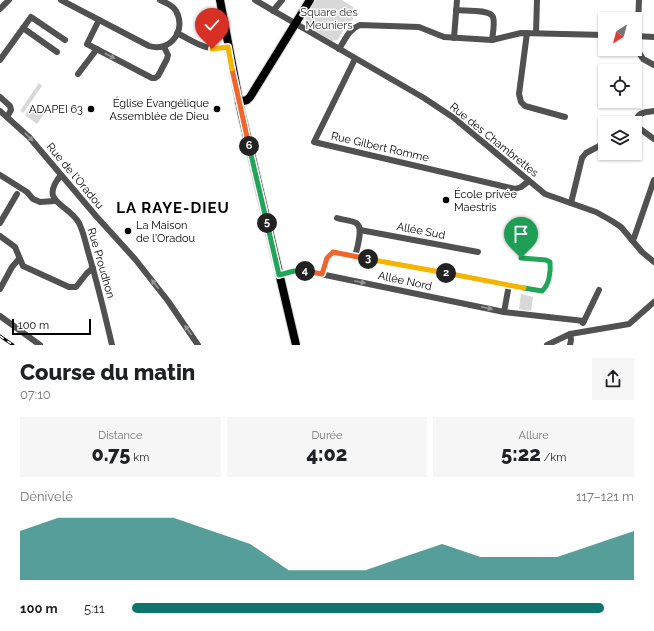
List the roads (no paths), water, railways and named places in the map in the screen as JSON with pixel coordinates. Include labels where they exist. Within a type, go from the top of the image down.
[{"type":"main road","points":[[220,0],[239,102],[296,345]]},
{"type":"main road","points":[[239,102],[247,100],[250,97],[310,0]]},
{"type":"street","points":[[0,9],[9,0]]},
{"type":"street","points":[[61,0],[149,46],[158,48],[164,47],[170,43],[177,33],[179,25],[176,10],[160,0]]},
{"type":"street","name":"Rue des Chambrettes","points":[[255,0],[424,98],[454,118],[545,194],[596,212],[612,221],[621,227],[642,252],[654,262]]},
{"type":"street","points":[[273,11],[282,0]]},
{"type":"street","points":[[454,38],[457,0]]},
{"type":"street","points":[[536,33],[537,0]]},
{"type":"street","points":[[638,12],[639,0]]},
{"type":"street","points":[[456,10],[488,12],[492,15],[492,40]]},
{"type":"street","points":[[0,60],[31,17],[66,40]]},
{"type":"street","points":[[98,20],[87,44],[152,78],[158,76],[168,57],[164,47]]},
{"type":"street","points":[[339,49],[350,31],[354,27],[360,25],[419,27],[444,37],[492,40],[521,33],[598,35]]},
{"type":"street","points":[[23,28],[57,52]]},
{"type":"street","points":[[177,33],[207,48],[220,49],[228,47]]},
{"type":"street","points":[[526,33],[519,94],[521,102],[525,106],[565,117]]},
{"type":"street","points":[[642,36],[654,37]]},
{"type":"street","points":[[78,74],[97,49]]},
{"type":"street","points":[[641,56],[643,59],[654,65]]},
{"type":"street","name":"Rue Gilbert Romme","points":[[355,59],[314,142],[515,189],[521,187],[529,181]]},
{"type":"street","points":[[0,97],[10,106],[11,110],[7,117]]},
{"type":"street","name":"Rue de l'Oradou","points":[[0,111],[29,137],[96,216],[135,259],[168,301],[198,345]]},
{"type":"street","points":[[638,116],[643,112],[654,111]]},
{"type":"street","points":[[642,130],[654,139]]},
{"type":"street","points":[[571,203],[582,158],[586,153],[598,146]]},
{"type":"street","points":[[0,176],[27,192],[33,199],[40,202],[55,200],[52,192],[61,175]]},
{"type":"street","points":[[632,240],[654,180]]},
{"type":"street","points":[[0,223],[17,194]]},
{"type":"street","name":"Rue Proudhon","points":[[55,200],[78,222],[93,268],[112,345]]},
{"type":"street","name":"Allée Sud","points":[[337,218],[355,222],[359,226],[360,230],[478,252]]},
{"type":"street","points":[[355,256],[360,230]]},
{"type":"street","points":[[0,236],[15,246],[23,266],[69,287],[76,287],[93,268]]},
{"type":"street","points":[[322,274],[327,258],[333,252],[542,291],[548,282],[550,262],[546,260],[521,258]]},
{"type":"street","points":[[0,289],[12,267],[19,259]]},
{"type":"street","name":"Allée Nord","points":[[279,275],[301,270],[504,312],[584,321]]},
{"type":"street","points":[[504,312],[509,285]]},
{"type":"street","points":[[583,331],[582,325],[599,290]]},
{"type":"street","points":[[547,345],[570,334],[629,324],[654,302]]},
{"type":"street","points":[[0,316],[40,345]]},
{"type":"street","points":[[570,334],[570,345]]},
{"type":"railway","points":[[0,336],[13,345]]},
{"type":"place","name":"ADAPEI 63","points":[[91,109]]},
{"type":"place","name":"Église Évangélique Assemblée de Dieu","points":[[217,109]]},
{"type":"place","name":"École privée Maestris","points":[[446,200]]},
{"type":"place","name":"La Maison de l'Oradou","points":[[128,231]]},
{"type":"district","name":"LA RAYE-DIEU","points":[[173,208]]},
{"type":"park label","name":"Square des Meuniers","points":[[329,18]]}]
